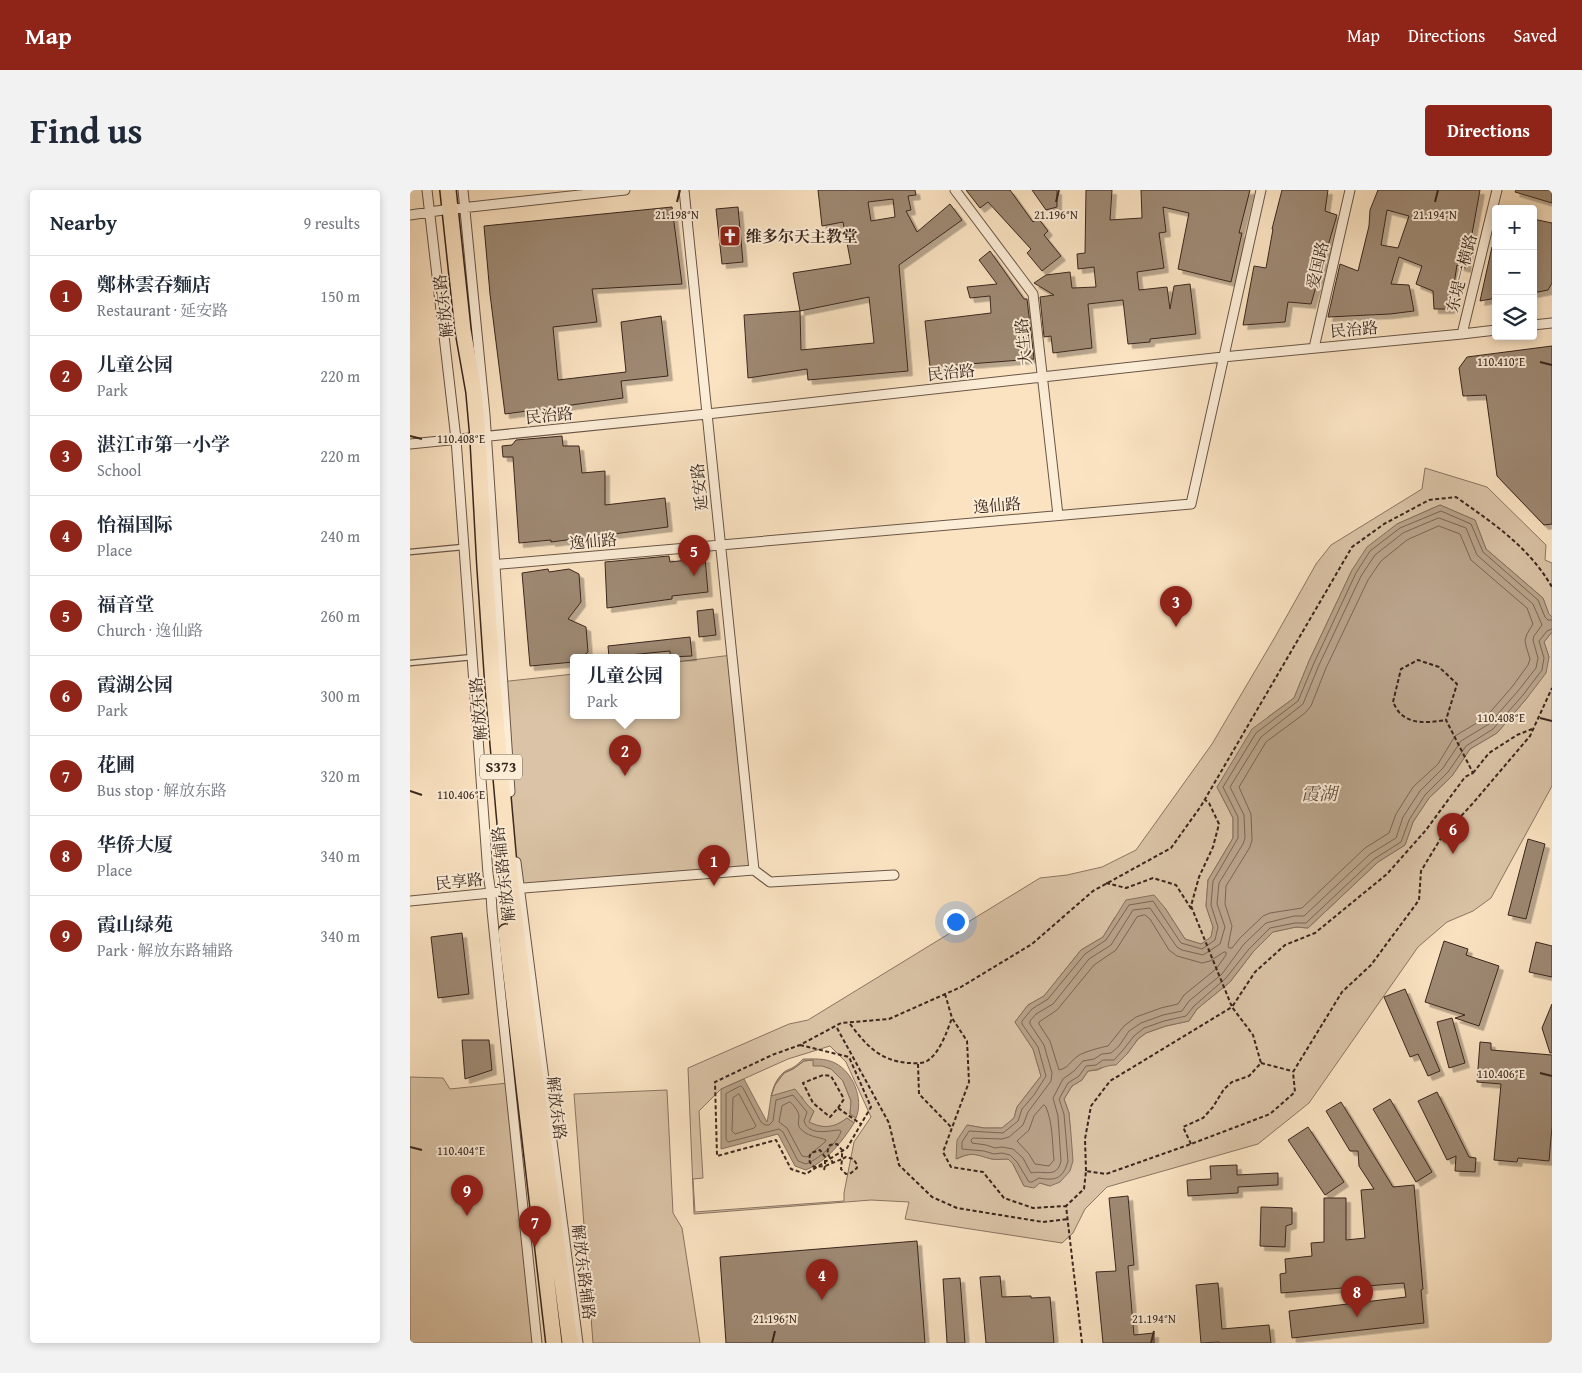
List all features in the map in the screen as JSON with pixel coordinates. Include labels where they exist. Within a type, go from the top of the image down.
[{"type":"main road","name":"解放东路","points":[[440,190],[441,210],[466,393],[501,891],[554,1343]]},
{"type":"main road","name":"解放东路","points":[[441,210],[448,190]]},
{"type":"main road","name":"解放东路","points":[[468,438],[485,566],[494,695],[501,891],[570,1343]]},
{"type":"street","points":[[427,190],[441,210]]},
{"type":"street","name":"解放东路辅路","points":[[462,190],[485,415],[513,843],[578,1343]]},
{"type":"street","points":[[410,215],[625,190]]},
{"type":"street","name":"延安路","points":[[684,190],[754,870]]},
{"type":"street","name":"大生路","points":[[955,190],[1033,294],[1058,515]]},
{"type":"street","name":"逸仙路","points":[[485,566],[1191,504],[1261,190]]},
{"type":"street","name":"爱国路","points":[[1314,348],[1350,190]]},
{"type":"street","name":"东堤一横路","points":[[1462,334],[1497,190]]},
{"type":"street","points":[[1537,325],[1552,323]]},
{"type":"street","name":"民治路","points":[[410,444],[707,414],[1223,357],[1492,330]]},
{"type":"street","name":"解放东路辅路","points":[[468,438],[464,547],[488,874],[501,891],[537,1343]]},
{"type":"street","points":[[754,870],[770,882],[894,875]]},
{"type":"street","name":"民享路","points":[[410,901],[501,891],[754,870]]},
{"type":"lane","points":[[410,552],[464,547]]},
{"type":"lane","points":[[410,663],[472,657]]},
{"type":"path","points":[[800,1045],[849,1057],[871,1107],[847,1148],[806,1174],[791,1169],[776,1140],[716,1156],[714,1082],[800,1045],[841,1023],[888,1019],[960,987],[1032,944],[1092,891],[1171,848],[1204,799],[1352,547],[1384,524],[1429,500],[1456,497],[1507,534],[1541,569],[1552,588]]},
{"type":"path","points":[[1446,720],[1412,721],[1401,715],[1392,702],[1402,669],[1418,660],[1439,668],[1457,684],[1446,720],[1473,774]]},
{"type":"path","points":[[1086,1171],[1106,1174],[1191,1144],[1270,1114],[1295,1092],[1293,1072],[1342,992],[1371,965],[1419,900],[1421,871],[1441,838],[1530,736],[1552,688]]},
{"type":"path","points":[[945,994],[952,1018],[967,1041],[969,1082],[943,1152],[951,1166],[983,1172],[1004,1198],[1033,1208],[1066,1206],[1084,1189],[1086,1139],[1091,1106],[1110,1081],[1232,1007],[1255,972],[1285,945],[1315,933],[1387,874],[1426,830],[1465,777],[1473,774],[1489,753],[1517,735],[1533,729]]},
{"type":"path","points":[[1204,799],[1210,803],[1219,824],[1213,847],[1199,877],[1191,906],[1232,1007],[1253,1035],[1261,1063]]},
{"type":"path","points":[[1106,884],[1126,888],[1153,878],[1176,885],[1193,912]]},
{"type":"path","points":[[850,1023],[864,1043],[881,1056],[899,1062],[918,1064],[927,1061],[937,1050],[952,1018]]},
{"type":"path","points":[[837,1028],[889,1123],[899,1165],[932,1197],[957,1208],[1033,1221],[1043,1222],[1068,1219]]},
{"type":"path","points":[[1261,1063],[1293,1072]]},
{"type":"path","points":[[1191,1144],[1182,1127],[1204,1118],[1224,1089],[1232,1082],[1248,1076],[1261,1063]]},
{"type":"path","points":[[918,1064],[919,1094],[952,1128]]},
{"type":"path","points":[[823,1074],[831,1076],[844,1099],[838,1108],[830,1116],[813,1103],[803,1083],[823,1074]]},
{"type":"path","points":[[838,1108],[861,1124]]},
{"type":"path","points":[[824,1170],[825,1166],[825,1157],[820,1150],[811,1153],[809,1158],[810,1164],[814,1167],[825,1166],[833,1163],[842,1159],[846,1158],[853,1159],[856,1163],[856,1168],[851,1173],[846,1174],[843,1172],[841,1166],[842,1159],[842,1150],[837,1144],[830,1145],[827,1149],[827,1153],[833,1163]]},
{"type":"path","points":[[1066,1206],[1082,1343]]},
{"type":"shaded area","points":[[1425,468],[1487,487],[1546,545],[1545,560],[1552,563],[1552,617],[1549,615],[1543,598],[1486,549],[1475,520],[1440,505],[1397,524],[1352,570],[1309,661],[1294,698],[1268,717],[1217,787],[1233,818],[1233,838],[1208,880],[1206,906],[1213,927],[1211,938],[1201,944],[1185,939],[1165,908],[1115,917],[1103,937],[1081,950],[1044,996],[1028,1005],[1015,1022],[1033,1049],[1041,1076],[1017,1107],[1014,1118],[1002,1128],[984,1128],[967,1125],[957,1159],[971,1154],[994,1159],[1008,1159],[1013,1164],[1024,1186],[1040,1183],[1050,1186],[1071,1148],[1069,1113],[1064,1099],[1072,1086],[1082,1080],[1088,1071],[1098,1070],[1127,1054],[1138,1039],[1146,1033],[1189,1021],[1197,1009],[1230,982],[1253,952],[1273,932],[1296,927],[1308,928],[1378,862],[1405,845],[1413,822],[1429,798],[1452,776],[1470,749],[1497,733],[1527,698],[1549,657],[1544,642],[1552,632],[1552,786],[1491,898],[1473,911],[1447,922],[1418,947],[1309,1103],[1258,1144],[1107,1187],[1085,1209],[1073,1233],[1062,1243],[905,1219],[909,1202],[871,1200],[694,1214],[688,1068],[789,1024],[808,1020],[1040,878],[1067,875],[1102,867],[1136,850],[1212,744],[1316,564],[1331,545],[1422,489]],"holes":[[[830,1046],[846,1062],[871,1117],[854,1142],[844,1201],[695,1212],[693,1179],[703,1178],[699,1111],[721,1089],[788,1059]]]},
{"type":"shaded area","points":[[732,655],[754,870],[511,889],[500,682],[570,674],[570,719],[680,719],[680,662]]},
{"type":"shaded area","points":[[813,1060],[831,1069],[843,1081],[851,1101],[850,1114],[856,1118],[854,1123],[847,1118],[838,1124],[828,1127],[814,1124],[809,1122],[814,1111],[805,1104],[802,1097],[771,1096],[775,1085],[784,1073],[804,1061]]},
{"type":"shaded area","points":[[410,1077],[443,1078],[450,1089],[508,1083],[538,1343],[410,1343]]},
{"type":"shaded area","points":[[667,1090],[673,1213],[682,1228],[700,1343],[593,1343],[574,1094]]},
{"type":"water","name":"霞湖","points":[[1440,505],[1475,520],[1486,549],[1543,598],[1552,617],[1552,632],[1544,642],[1549,657],[1546,673],[1497,733],[1470,749],[1452,776],[1429,798],[1413,822],[1405,845],[1378,862],[1308,928],[1296,927],[1273,932],[1253,952],[1230,982],[1197,1009],[1189,1021],[1146,1033],[1138,1039],[1116,1065],[1088,1071],[1082,1080],[1072,1086],[1064,1099],[1069,1113],[1073,1161],[1070,1171],[1060,1182],[1050,1186],[1040,1183],[1034,1188],[1024,1186],[1013,1164],[1008,1159],[994,1159],[970,1154],[956,1159],[957,1140],[967,1125],[984,1128],[1002,1128],[1014,1118],[1017,1107],[1041,1076],[1033,1049],[1015,1022],[1028,1005],[1044,996],[1081,950],[1103,937],[1126,900],[1154,895],[1165,908],[1185,939],[1201,944],[1211,937],[1213,927],[1206,906],[1208,880],[1233,838],[1233,818],[1217,787],[1252,729],[1294,698],[1309,661],[1352,570],[1367,547],[1397,524]]},
{"type":"water","points":[[803,1059],[827,1060],[841,1067],[852,1079],[858,1095],[858,1111],[856,1118],[850,1114],[851,1101],[843,1081],[831,1069],[813,1066],[813,1060],[804,1061],[793,1069],[784,1073],[775,1085],[772,1094],[775,1084],[778,1078],[783,1073]]},
{"type":"water","points":[[744,1079],[767,1122],[771,1096],[795,1089],[814,1111],[809,1122],[819,1126],[833,1126],[847,1118],[854,1123],[821,1162],[806,1170],[795,1166],[778,1134],[721,1149],[721,1089]]},
{"type":"building","points":[[818,190],[915,190],[916,195],[908,196],[911,210],[906,211],[917,232],[950,204],[962,220],[899,265],[908,371],[808,380],[807,369],[748,378],[744,315],[800,311],[793,273],[851,264],[843,222],[822,226]],"holes":[[[893,199],[895,217],[871,221],[868,202]],[[869,297],[874,343],[801,350],[800,311]]]},
{"type":"building","points":[[966,190],[1010,190],[1033,222],[1038,218],[1048,231],[1044,235],[1061,256],[1042,271],[1027,253],[1031,249],[988,202],[980,208]]},
{"type":"building","points":[[1032,190],[1057,190],[1057,207],[1046,210]]},
{"type":"building","points":[[1086,190],[1112,190],[1110,220],[1142,218],[1141,190],[1250,190],[1239,233],[1242,233],[1231,282],[1178,269],[1189,213],[1163,207],[1166,232],[1159,233],[1164,268],[1137,272],[1139,290],[1167,287],[1170,309],[1174,286],[1190,284],[1196,334],[1150,339],[1150,342],[1128,344],[1123,300],[1088,304],[1092,348],[1053,353],[1051,336],[1044,337],[1040,297],[1054,295],[1034,283],[1046,275],[1070,272],[1072,288],[1096,287],[1094,267],[1078,269],[1077,254],[1085,253]]},
{"type":"building","points":[[1282,190],[1328,190],[1325,211],[1337,215],[1311,304],[1288,302],[1285,322],[1243,325],[1254,266],[1266,268],[1272,229]]},
{"type":"building","points":[[1378,190],[1480,190],[1466,268],[1457,265],[1450,309],[1434,309],[1433,291],[1416,284],[1422,266],[1399,257],[1391,284],[1409,285],[1414,311],[1328,317],[1340,264],[1358,271],[1369,226],[1370,210]],"holes":[[[1387,210],[1409,216],[1398,248],[1381,245]]]},
{"type":"building","points":[[1516,190],[1552,190],[1552,203],[1515,192]]},
{"type":"building","points":[[672,207],[682,284],[592,289],[597,322],[553,327],[558,380],[626,372],[621,322],[661,316],[668,376],[621,381],[623,398],[505,414],[490,294],[484,226]]},
{"type":"building","name":"维多尔天主教堂","points":[[738,207],[743,262],[722,264],[716,209]]},
{"type":"building","points":[[1537,220],[1552,223],[1552,283],[1548,290],[1537,292]]},
{"type":"building","points":[[1492,247],[1492,299],[1480,301]]},
{"type":"building","points":[[990,251],[1024,299],[1027,299],[1034,359],[930,367],[925,321],[991,313],[990,296],[970,298],[967,287],[997,284],[979,260]]},
{"type":"building","points":[[1552,346],[1552,524],[1544,525],[1497,476],[1486,395],[1463,396],[1459,368],[1467,357]]},
{"type":"building","points":[[562,436],[563,446],[579,446],[582,473],[605,471],[605,505],[665,498],[668,527],[551,542],[551,540],[519,543],[513,457],[503,457],[502,446],[512,445],[516,440]]},
{"type":"building","points":[[669,556],[670,562],[705,558],[708,592],[672,596],[672,599],[607,608],[605,562]]},
{"type":"building","points":[[548,569],[549,572],[569,569],[579,574],[581,602],[568,619],[586,627],[588,652],[586,654],[570,654],[570,662],[530,666],[522,573]]},
{"type":"building","points":[[713,609],[716,635],[699,637],[697,611]]},
{"type":"building","points":[[690,637],[692,656],[680,657],[680,654],[670,654],[670,651],[640,654],[609,654],[608,646]]},
{"type":"building","points":[[1528,839],[1545,844],[1526,919],[1508,915]]},
{"type":"building","points":[[462,933],[469,994],[438,998],[431,937]]},
{"type":"building","points":[[1444,941],[1468,949],[1466,955],[1499,966],[1479,1026],[1455,1018],[1465,1015],[1425,1002]]},
{"type":"building","points":[[1536,942],[1552,946],[1552,977],[1529,972]]},
{"type":"building","points":[[1405,989],[1440,1071],[1428,1076],[1418,1054],[1410,1057],[1384,997]]},
{"type":"building","points":[[1552,1004],[1552,1053],[1550,1053],[1542,1028]]},
{"type":"building","points":[[1452,1018],[1465,1063],[1449,1068],[1437,1022]]},
{"type":"building","points":[[462,1040],[489,1040],[492,1070],[465,1079]]},
{"type":"building","points":[[1480,1042],[1491,1043],[1491,1050],[1552,1055],[1552,1127],[1549,1161],[1518,1158],[1517,1162],[1494,1160],[1501,1084],[1477,1082]]},
{"type":"building","points":[[1437,1092],[1469,1157],[1476,1158],[1475,1172],[1455,1171],[1456,1156],[1447,1160],[1418,1101]]},
{"type":"building","points":[[1390,1099],[1432,1172],[1416,1182],[1373,1109]]},
{"type":"building","points":[[1341,1102],[1393,1187],[1414,1185],[1424,1323],[1292,1338],[1289,1311],[1406,1297],[1404,1283],[1281,1293],[1280,1274],[1286,1273],[1285,1259],[1312,1256],[1311,1243],[1324,1242],[1324,1198],[1346,1198],[1346,1240],[1365,1238],[1361,1190],[1374,1189],[1359,1166],[1358,1151],[1350,1151],[1326,1111]]},
{"type":"building","points":[[1308,1127],[1344,1182],[1325,1195],[1288,1140]]},
{"type":"building","points":[[1237,1165],[1237,1175],[1278,1173],[1278,1185],[1238,1187],[1238,1193],[1188,1196],[1187,1180],[1211,1179],[1210,1166]]},
{"type":"building","points":[[1128,1196],[1134,1265],[1128,1266],[1134,1335],[1154,1333],[1154,1343],[1103,1343],[1096,1272],[1116,1271],[1109,1198]]},
{"type":"building","points":[[1261,1207],[1292,1208],[1292,1224],[1286,1226],[1285,1247],[1260,1246]]},
{"type":"building","points":[[917,1241],[925,1343],[726,1343],[720,1257]]},
{"type":"building","points":[[1000,1276],[1002,1297],[1050,1297],[1054,1343],[986,1343],[980,1277]]},
{"type":"building","points":[[960,1278],[965,1343],[947,1343],[943,1279]]},
{"type":"building","points":[[1218,1283],[1222,1329],[1269,1325],[1271,1343],[1201,1343],[1196,1285]]},
{"type":"place","name":"维多尔天主教堂","points":[[730,236]]},
{"type":"place","name":"福音堂","points":[[694,576]]},
{"type":"place","name":"湛江市第一小学","points":[[1176,627]]},
{"type":"place","name":"儿童公园","points":[[625,776]]},
{"type":"place","name":"霞湖公园","points":[[1453,854]]},
{"type":"place","name":"鄭林雲吞麵店","points":[[714,886]]},
{"type":"place","name":"霞山绿苑","points":[[467,1216]]},
{"type":"place","name":"花圃","points":[[535,1247]]},
{"type":"place","name":"怡福国际","points":[[822,1300]]},
{"type":"place","name":"华侨大厦","points":[[1357,1317]]}]
